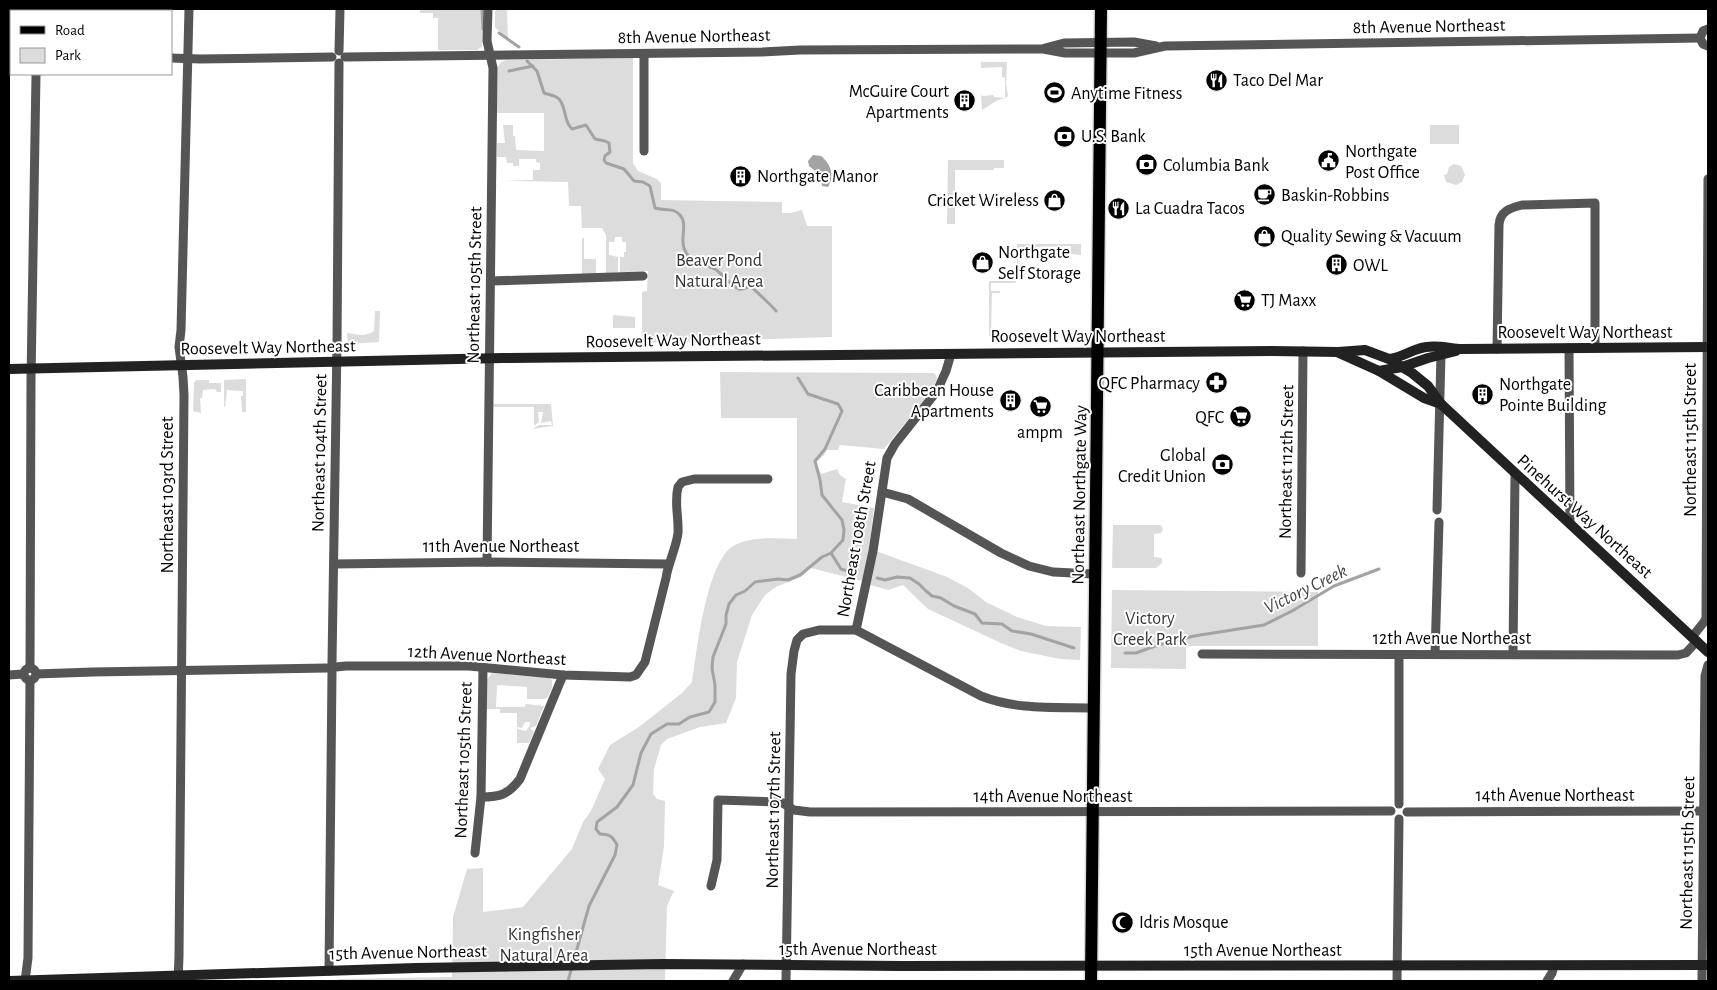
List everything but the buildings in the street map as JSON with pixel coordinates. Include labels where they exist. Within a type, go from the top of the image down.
[{"type":"main road","name":"Northeast Northgate Way","points":[[1091,981],[1101,9]]},
{"type":"street","name":"Northeast 103rd Street","points":[[178,978],[184,395],[179,343],[189,9]]},
{"type":"street","name":"Northeast 104th Street","points":[[329,970],[340,9]]},
{"type":"street","name":"Northeast 105th Street","points":[[487,562],[493,68],[487,41],[488,9]]},
{"type":"street","points":[[1708,29],[1703,31],[1700,38],[1703,44],[1708,46]]},
{"type":"street","name":"8th Avenue Northeast","points":[[172,58],[644,54],[800,50],[1043,49],[1065,53],[1101,47],[1134,53],[1158,46],[1700,38]]},
{"type":"street","points":[[644,54],[644,151]]},
{"type":"street","points":[[25,981],[28,958],[31,368],[36,75]]},
{"type":"street","name":"Northeast 115th Street","points":[[1694,639],[1706,618],[1708,178]]},
{"type":"street","points":[[1497,349],[1499,221],[1503,213],[1522,205],[1595,203],[1595,348]]},
{"type":"street","points":[[491,281],[643,276]]},
{"type":"street","name":"Roosevelt Way Northeast","points":[[1389,360],[1402,357],[1424,347],[1438,346],[1462,349],[1708,347]]},
{"type":"street","points":[[1569,348],[1570,524]]},
{"type":"street","name":"Roosevelt Way Northeast","points":[[1338,352],[1363,365],[1379,370],[1402,367],[1462,349]]},
{"type":"street","name":"Roosevelt Way Northeast","points":[[9,369],[488,359],[1303,350],[1338,352],[1365,350],[1402,367]]},
{"type":"street","name":"Northeast 112th Street","points":[[1301,573],[1303,350]]},
{"type":"street","name":"Northeast 108th Street","points":[[856,630],[867,584],[887,458],[891,450],[937,391],[951,354]]},
{"type":"street","points":[[1437,510],[1441,354]]},
{"type":"street","name":"Pinehurst Way Northeast","points":[[1402,367],[1428,386],[1440,404],[1708,652]]},
{"type":"street","name":"Pinehurst Way Northeast","points":[[1379,370],[1424,398],[1440,404]]},
{"type":"street","points":[[1512,654],[1515,475]]},
{"type":"street","points":[[668,564],[675,548],[678,531],[676,504],[678,487],[682,482],[694,479],[768,479]]},
{"type":"street","points":[[882,492],[908,499],[1001,553],[1029,566],[1052,572],[1094,574]]},
{"type":"street","points":[[1435,654],[1439,522]]},
{"type":"street","name":"11th Avenue Northeast","points":[[334,564],[487,562],[668,564]]},
{"type":"street","name":"12th Avenue Northeast","points":[[9,675],[384,666],[482,668],[563,675],[630,677],[636,675],[645,662],[668,564]]},
{"type":"street","points":[[856,630],[987,698],[1006,703],[1038,707],[1093,708]]},
{"type":"street","name":"Northeast 107th Street","points":[[786,981],[791,674],[794,651],[798,640],[803,634],[810,631],[856,630]]},
{"type":"street","name":"12th Avenue Northeast","points":[[1202,654],[1678,655],[1686,653],[1694,639]]},
{"type":"street","points":[[1399,804],[1400,655]]},
{"type":"street","name":"Northeast 115th Street","points":[[1702,981],[1705,965],[1703,811],[1705,676],[1708,665]]},
{"type":"street","name":"Northeast 105th Street","points":[[475,853],[480,797],[482,668]]},
{"type":"street","points":[[480,797],[502,795],[512,790],[563,675]]},
{"type":"street","name":"14th Avenue Northeast","points":[[711,886],[717,860],[718,800],[781,802],[800,812],[1391,811]]},
{"type":"street","points":[[1399,804],[1404,806],[1406,812],[1404,817],[1399,819],[1394,817],[1391,811],[1394,805],[1399,804]]},
{"type":"street","name":"14th Avenue Northeast","points":[[1406,812],[1703,811]]},
{"type":"street","points":[[1397,981],[1399,819]]},
{"type":"street","name":"15th Avenue Northeast","points":[[9,981],[178,978],[329,970],[663,964],[1091,966],[1705,965]]},
{"type":"street","points":[[733,981],[742,964]]},
{"type":"street","points":[[1547,981],[1554,966]]},
{"type":"green space","points":[[420,9],[484,9],[482,47],[477,50],[438,50],[438,18],[433,18],[433,13],[420,13]]},
{"type":"green space","points":[[495,9],[507,9],[508,40],[495,27]]},
{"type":"green space","name":"Beaver Pond Natural Area","points":[[633,58],[633,163],[638,171],[657,179],[661,183],[661,200],[782,202],[782,213],[802,210],[807,226],[832,226],[832,337],[642,343],[642,292],[647,291],[648,271],[620,272],[620,257],[624,257],[624,252],[626,252],[626,242],[622,242],[622,237],[615,237],[614,242],[609,242],[609,255],[618,257],[618,272],[606,273],[606,235],[602,228],[582,228],[581,206],[569,206],[568,182],[504,181],[533,180],[533,170],[540,170],[540,163],[536,162],[536,159],[519,159],[519,166],[513,166],[513,163],[507,163],[506,157],[497,157],[497,143],[505,143],[503,125],[513,125],[516,150],[544,151],[544,113],[497,113],[497,68],[501,62],[507,60]]},
{"type":"green space","points":[[981,62],[1007,62],[1006,83],[1008,96],[1006,98],[998,100],[982,110],[981,94],[982,96],[993,95],[994,97],[1005,98],[1005,78],[1002,77],[1002,67],[981,68]]},
{"type":"green space","points":[[1430,125],[1459,125],[1459,144],[1430,144]]},
{"type":"green space","points":[[948,160],[1004,160],[1004,168],[994,168],[994,170],[955,170],[955,224],[947,224]]},
{"type":"green space","points":[[1454,164],[1461,166],[1465,175],[1462,182],[1456,185],[1446,182],[1444,175],[1447,174],[1449,167]]},
{"type":"green space","points":[[582,238],[584,238],[584,259],[596,259],[596,274],[582,274]]},
{"type":"green space","points":[[1017,244],[1081,244],[1081,255],[1071,254],[1071,246],[1027,247],[1027,255],[1018,255],[1017,280]]},
{"type":"green space","points":[[989,281],[1016,281],[1015,283],[991,283],[991,291],[1000,291],[1000,293],[992,293],[991,331],[998,332],[999,336],[989,336]]},
{"type":"green space","points":[[375,311],[380,311],[379,342],[348,344],[347,333],[364,335],[374,331]]},
{"type":"green space","points":[[613,315],[635,317],[635,328],[613,328]]},
{"type":"green space","name":"Kingfisher Natural Area","points":[[720,372],[934,373],[937,379],[931,391],[884,449],[840,445],[838,450],[827,450],[816,462],[821,474],[837,469],[840,475],[846,479],[842,502],[874,508],[866,572],[862,581],[811,568],[801,577],[776,587],[765,595],[752,615],[737,662],[736,698],[726,723],[700,727],[667,739],[661,745],[654,769],[653,794],[657,799],[665,801],[664,846],[658,885],[674,891],[667,906],[665,981],[338,981],[338,979],[452,977],[453,917],[467,869],[483,868],[483,912],[523,907],[572,849],[583,822],[591,811],[605,779],[598,769],[610,745],[639,727],[682,693],[692,682],[709,588],[724,555],[733,546],[748,540],[764,538],[797,539],[797,418],[721,418]]},
{"type":"green space","points":[[246,379],[246,412],[242,412],[241,396],[243,396],[243,391],[227,390],[224,407],[224,380]]},
{"type":"green space","points":[[196,380],[209,380],[209,383],[221,383],[221,392],[217,392],[215,389],[203,390],[202,398],[200,398],[201,413],[193,411],[194,383]]},
{"type":"green space","points":[[493,404],[551,404],[553,426],[532,429],[539,425],[552,425],[551,421],[541,423],[543,412],[538,412],[539,422],[534,426],[534,407],[494,407]]},
{"type":"green space","points":[[1113,525],[1161,525],[1163,530],[1161,533],[1154,534],[1154,557],[1162,558],[1162,563],[1156,568],[1112,568]]},
{"type":"green space","points":[[876,551],[947,577],[968,588],[986,602],[1017,617],[1046,626],[1081,627],[1080,660],[1060,659],[1021,651],[928,609],[903,585],[888,590],[870,585]]},
{"type":"green space","name":"Victory Creek Park","points":[[1112,590],[1318,592],[1318,646],[1186,646],[1186,669],[1111,668]]},
{"type":"green space","points":[[492,673],[549,678],[552,680],[552,688],[548,697],[544,699],[527,699],[527,687],[497,685],[496,707],[525,707],[526,704],[544,706],[536,726],[530,728],[534,732],[529,743],[517,743],[517,729],[526,731],[530,722],[525,722],[522,728],[517,727],[517,713],[500,713],[500,709],[485,709],[486,681]]},
{"type":"shaded area","points":[[813,155],[821,156],[831,170],[831,179],[828,187],[822,186],[820,175],[809,166],[808,161]]},
{"type":"waterway","points":[[482,9],[483,29]]},
{"type":"waterway","points":[[499,33],[519,47]]},
{"type":"waterway","points":[[527,61],[537,71],[544,93],[559,99],[569,126],[572,129],[586,125],[595,139],[609,143],[610,152],[605,156],[604,160],[606,163],[624,169],[634,181],[643,182],[650,186],[655,208],[671,210],[680,215],[683,223],[683,244],[690,258],[699,264],[715,269],[739,289],[750,286],[776,311]]},
{"type":"waterway","points":[[509,71],[533,66]]},
{"type":"waterway","points":[[568,981],[589,906],[615,855],[617,845],[611,836],[600,834],[596,829],[597,822],[617,807],[633,785],[641,753],[651,734],[667,724],[679,724],[690,717],[709,712],[715,702],[713,657],[726,624],[729,604],[736,595],[745,591],[755,582],[778,579],[788,580],[800,575],[822,557],[831,553],[843,540],[842,520],[822,495],[815,461],[825,449],[842,411],[838,404],[808,394],[798,378]]},
{"type":"waterway","name":"Victory Creek","points":[[831,553],[841,569],[851,572]]},
{"type":"waterway","name":"Victory Creek","points":[[1125,653],[1136,653],[1194,636],[1264,625],[1334,586],[1379,569]]},
{"type":"waterway","name":"Victory Creek","points":[[877,578],[885,580],[897,577],[910,578],[932,596],[941,598],[954,606],[975,614],[982,623],[1002,624],[1012,631],[1031,634],[1074,648]]},
{"type":"place","name":"Taco Del Mar","points":[[1217,80]]},
{"type":"place","name":"Anytime Fitness","points":[[1055,93]]},
{"type":"place","name":"McGuire Court Apartments","points":[[965,101]]},
{"type":"place","name":"U.S. Bank","points":[[1065,136]]},
{"type":"place","name":"Northgate Post Office","points":[[1329,161]]},
{"type":"place","name":"Columbia Bank","points":[[1147,165]]},
{"type":"place","name":"Northgate Manor","points":[[741,176]]},
{"type":"place","name":"Baskin-Robbins","points":[[1265,195]]},
{"type":"place","name":"Cricket Wireless","points":[[1055,200]]},
{"type":"place","name":"La Cuadra Tacos","points":[[1119,208]]},
{"type":"place","name":"Quality Sewing & Vacuum","points":[[1265,236]]},
{"type":"place","name":"Northgate Self Storage","points":[[982,262]]},
{"type":"place","name":"OWL","points":[[1337,265]]},
{"type":"place","name":"TJ Maxx","points":[[1245,300]]},
{"type":"place","name":"QFC Pharmacy","points":[[1216,383]]},
{"type":"place","name":"Northgate Pointe Building","points":[[1483,394]]},
{"type":"place","name":"Caribbean House Apartments","points":[[1010,400]]},
{"type":"place","name":"ampm","points":[[1040,407]]},
{"type":"place","name":"QFC","points":[[1240,417]]},
{"type":"place","name":"Global Credit Union","points":[[1222,465]]},
{"type":"place","name":"Idris Mosque","points":[[1123,922]]}]
